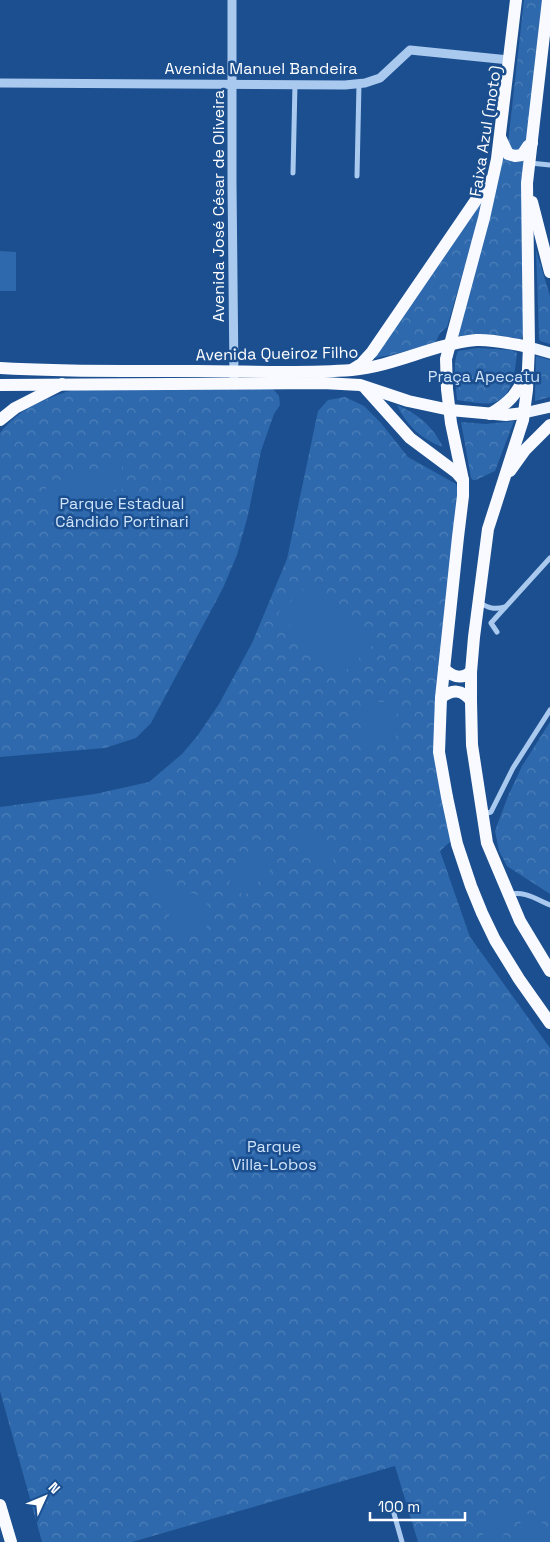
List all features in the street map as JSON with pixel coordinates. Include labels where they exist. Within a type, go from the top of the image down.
[{"type":"highway","points":[[517,0],[501,138],[484,218],[446,359],[450,410],[463,480],[463,496],[441,698],[439,752],[457,844],[471,886],[495,940],[544,1009],[550,1023]]},
{"type":"highway","points":[[548,0],[546,61],[527,183],[529,348],[524,413],[488,529],[471,672],[471,701],[472,745],[481,815],[487,844],[520,921],[550,971]]},
{"type":"highway","points":[[501,138],[508,154],[515,156],[522,154],[532,143]]},
{"type":"highway","points":[[352,370],[361,364],[372,352],[493,175]]},
{"type":"highway","points":[[527,183],[550,272]]},
{"type":"highway","name":"Avenida Queiroz Filho","points":[[0,385],[234,377],[352,370],[390,364],[449,344],[478,340],[490,340],[529,348]]},
{"type":"highway","name":"Avenida Queiroz Filho","points":[[0,368],[234,377],[360,385],[408,401],[450,410],[506,415],[524,413]]},
{"type":"highway","points":[[490,414],[506,405],[514,396],[528,371]]},
{"type":"highway","points":[[0,420],[15,408],[54,390],[63,383]]},
{"type":"highway","points":[[360,385],[376,398],[410,438],[463,480]]},
{"type":"highway","points":[[504,480],[525,450],[550,425]]},
{"type":"highway","points":[[444,669],[456,677],[463,677],[471,672]]},
{"type":"highway","points":[[441,698],[450,691],[454,691],[464,693],[471,701]]},
{"type":"highway","points":[[0,1505],[10,1542]]},
{"type":"main road","name":"Avenida Queiroz Filho","points":[[529,348],[550,353]]},
{"type":"main road","name":"Avenida Queiroz Filho","points":[[524,413],[550,407]]},
{"type":"street","name":"Avenida José César de Oliveira","points":[[232,0],[234,377]]},
{"type":"street","name":"Faixa Azul (moto)","points":[[471,265],[490,199],[501,138],[517,0]]},
{"type":"street","name":"Avenida Manuel Bandeira","points":[[0,83],[359,84],[380,78],[410,50],[509,60]]},
{"type":"street","points":[[293,172],[295,84]]},
{"type":"street","points":[[357,176],[359,84]]},
{"type":"street","points":[[530,163],[550,165]]},
{"type":"street","points":[[497,632],[491,624],[550,558]]},
{"type":"street","points":[[479,602],[493,609],[506,607]]},
{"type":"street","points":[[481,815],[491,812],[513,768],[550,710]]},
{"type":"street","points":[[508,895],[516,892],[550,905]]},
{"type":"street","points":[[392,1510],[402,1542]]},
{"type":"green space","points":[[524,0],[543,0],[530,123],[522,149],[512,151],[508,143]]},
{"type":"green space","points":[[502,157],[524,157],[523,336],[521,339],[491,334],[459,336],[458,333]]},
{"type":"green space","points":[[480,202],[483,204],[447,327],[440,333],[435,343],[374,358]]},
{"type":"green space","points":[[536,250],[550,296],[550,344],[540,341],[539,338]]},
{"type":"green space","points":[[0,251],[16,252],[16,291],[0,291]]},
{"type":"green space","name":"Praça Apecatu","points":[[478,348],[512,350],[517,353],[514,375],[509,390],[499,400],[492,403],[457,400],[455,369],[458,351]]},
{"type":"green space","points":[[536,356],[550,360],[550,397],[535,401]]},
{"type":"green space","name":"Parque Estadual Cândido Portinari","points":[[273,389],[279,396],[280,405],[274,414],[261,451],[248,515],[237,555],[223,588],[151,723],[136,738],[105,748],[0,757],[0,433],[15,417],[32,406],[72,390]]},
{"type":"green space","name":"Parque Villa-Lobos","points":[[345,397],[364,406],[381,423],[408,457],[456,484],[460,499],[439,689],[453,839],[440,851],[470,937],[550,1048],[550,1542],[418,1542],[395,1466],[132,1542],[42,1542],[0,1391],[0,807],[95,794],[149,782],[182,754],[198,735],[219,704],[252,643],[287,559],[318,411],[328,400]]},
{"type":"green space","name":"Praça Apecatu","points":[[397,405],[424,422],[443,447],[428,440],[416,431],[405,419]]},
{"type":"green space","name":"Praça Apecatu","points":[[514,421],[495,471],[473,480],[471,478],[461,422],[486,424]]},
{"type":"green space","points":[[102,462],[122,462],[122,490],[102,490],[102,497],[84,496],[83,503],[64,502],[64,507],[46,507],[46,480],[64,480],[65,475],[84,475],[84,469],[102,469]]},
{"type":"green space","points":[[313,581],[374,644],[339,677],[278,613]]},
{"type":"green space","points":[[363,701],[397,703],[396,740],[362,739]]},
{"type":"green space","points":[[550,722],[550,894],[507,866],[499,851],[495,831],[522,766]]},
{"type":"green space","points":[[301,825],[334,860],[327,868],[293,831]]},
{"type":"green space","points":[[256,855],[271,869],[244,896],[229,882]]},
{"type":"green space","points":[[163,866],[180,899],[180,896],[192,893],[203,899],[208,907],[210,916],[203,932],[195,936],[186,936],[176,931],[170,921],[169,913],[173,902],[175,903],[143,885]]},
{"type":"green space","points":[[550,1471],[549,1514],[530,1505]]},
{"type":"green space","points":[[499,1503],[515,1513],[500,1542],[488,1542],[481,1538]]},
{"type":"green space","points":[[526,1513],[544,1524],[534,1542],[510,1542]]}]
